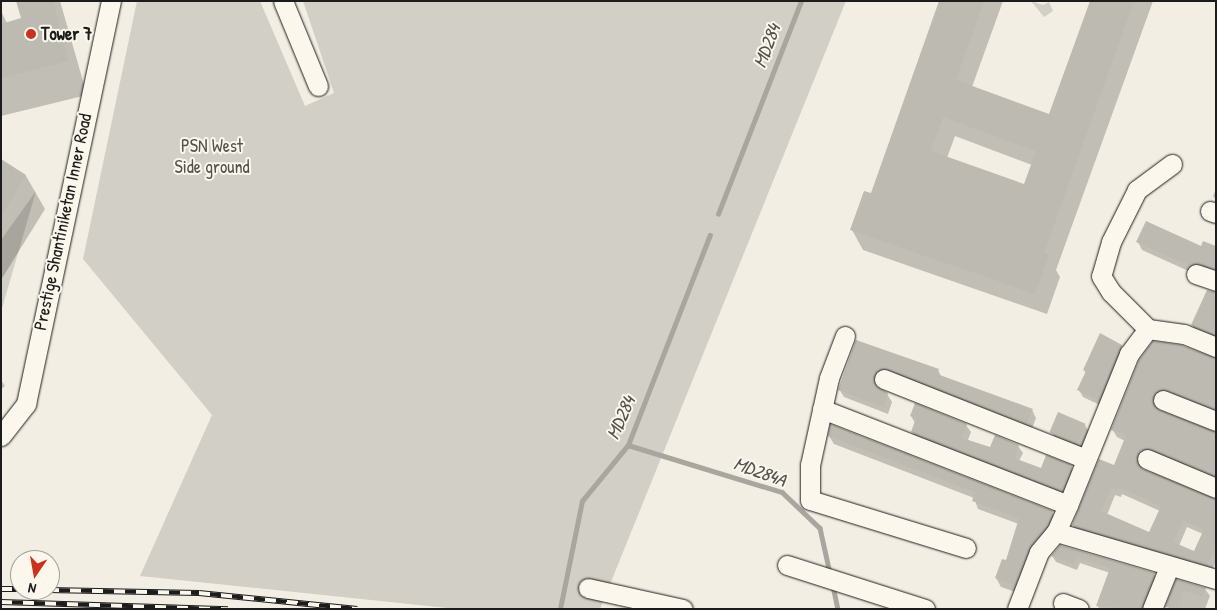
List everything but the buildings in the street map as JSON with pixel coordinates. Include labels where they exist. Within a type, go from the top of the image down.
[{"type":"street","name":"Prestige Shantiniketan Inner Road","points":[[1,436],[26,404],[111,1]]},
{"type":"street","points":[[283,1],[318,86]]},
{"type":"street","points":[[1172,164],[1137,190],[1111,242],[1101,276],[1111,292],[1148,328],[1184,334],[1216,347]]},
{"type":"street","points":[[1196,274],[1216,281]]},
{"type":"street","points":[[1017,609],[1039,552],[1056,532],[1129,354],[1148,328]]},
{"type":"street","points":[[845,336],[829,378],[810,465],[810,500],[966,548]]},
{"type":"street","points":[[884,379],[1086,459]]},
{"type":"street","points":[[1163,400],[1216,421]]},
{"type":"street","points":[[822,409],[1068,504]]},
{"type":"street","points":[[1147,459],[1216,488]]},
{"type":"street","points":[[1056,532],[1169,567],[1216,579]]},
{"type":"street","points":[[787,564],[925,609]]},
{"type":"street","points":[[1152,609],[1169,567]]},
{"type":"street","points":[[588,588],[683,609]]},
{"type":"green space","name":"PSN West Side ground","points":[[137,1],[260,1],[305,106],[334,93],[303,1],[846,1],[600,609],[457,609],[140,576],[212,415],[83,259]]},
{"type":"green space","points":[[1031,1],[1043,5],[1049,2],[1053,11],[1044,17]]},
{"type":"green space","points":[[36,191],[1,312],[1,240]]},
{"type":"waterway","name":"MD284","points":[[718,214],[801,1]]},
{"type":"waterway","name":"MD284","points":[[560,609],[582,501],[628,445],[710,235]]},
{"type":"waterway","name":"MD284A","points":[[628,445],[782,492],[820,528],[830,573]]},
{"type":"waterway","name":"MD284A","points":[[833,586],[838,609]]},
{"type":"railway","points":[[1,589],[10,589]]},
{"type":"railway","points":[[60,590],[199,593],[357,609]]},
{"type":"railway","points":[[1,602],[228,609]]},
{"type":"place","name":"Tower 7","points":[[31,34]]}]
